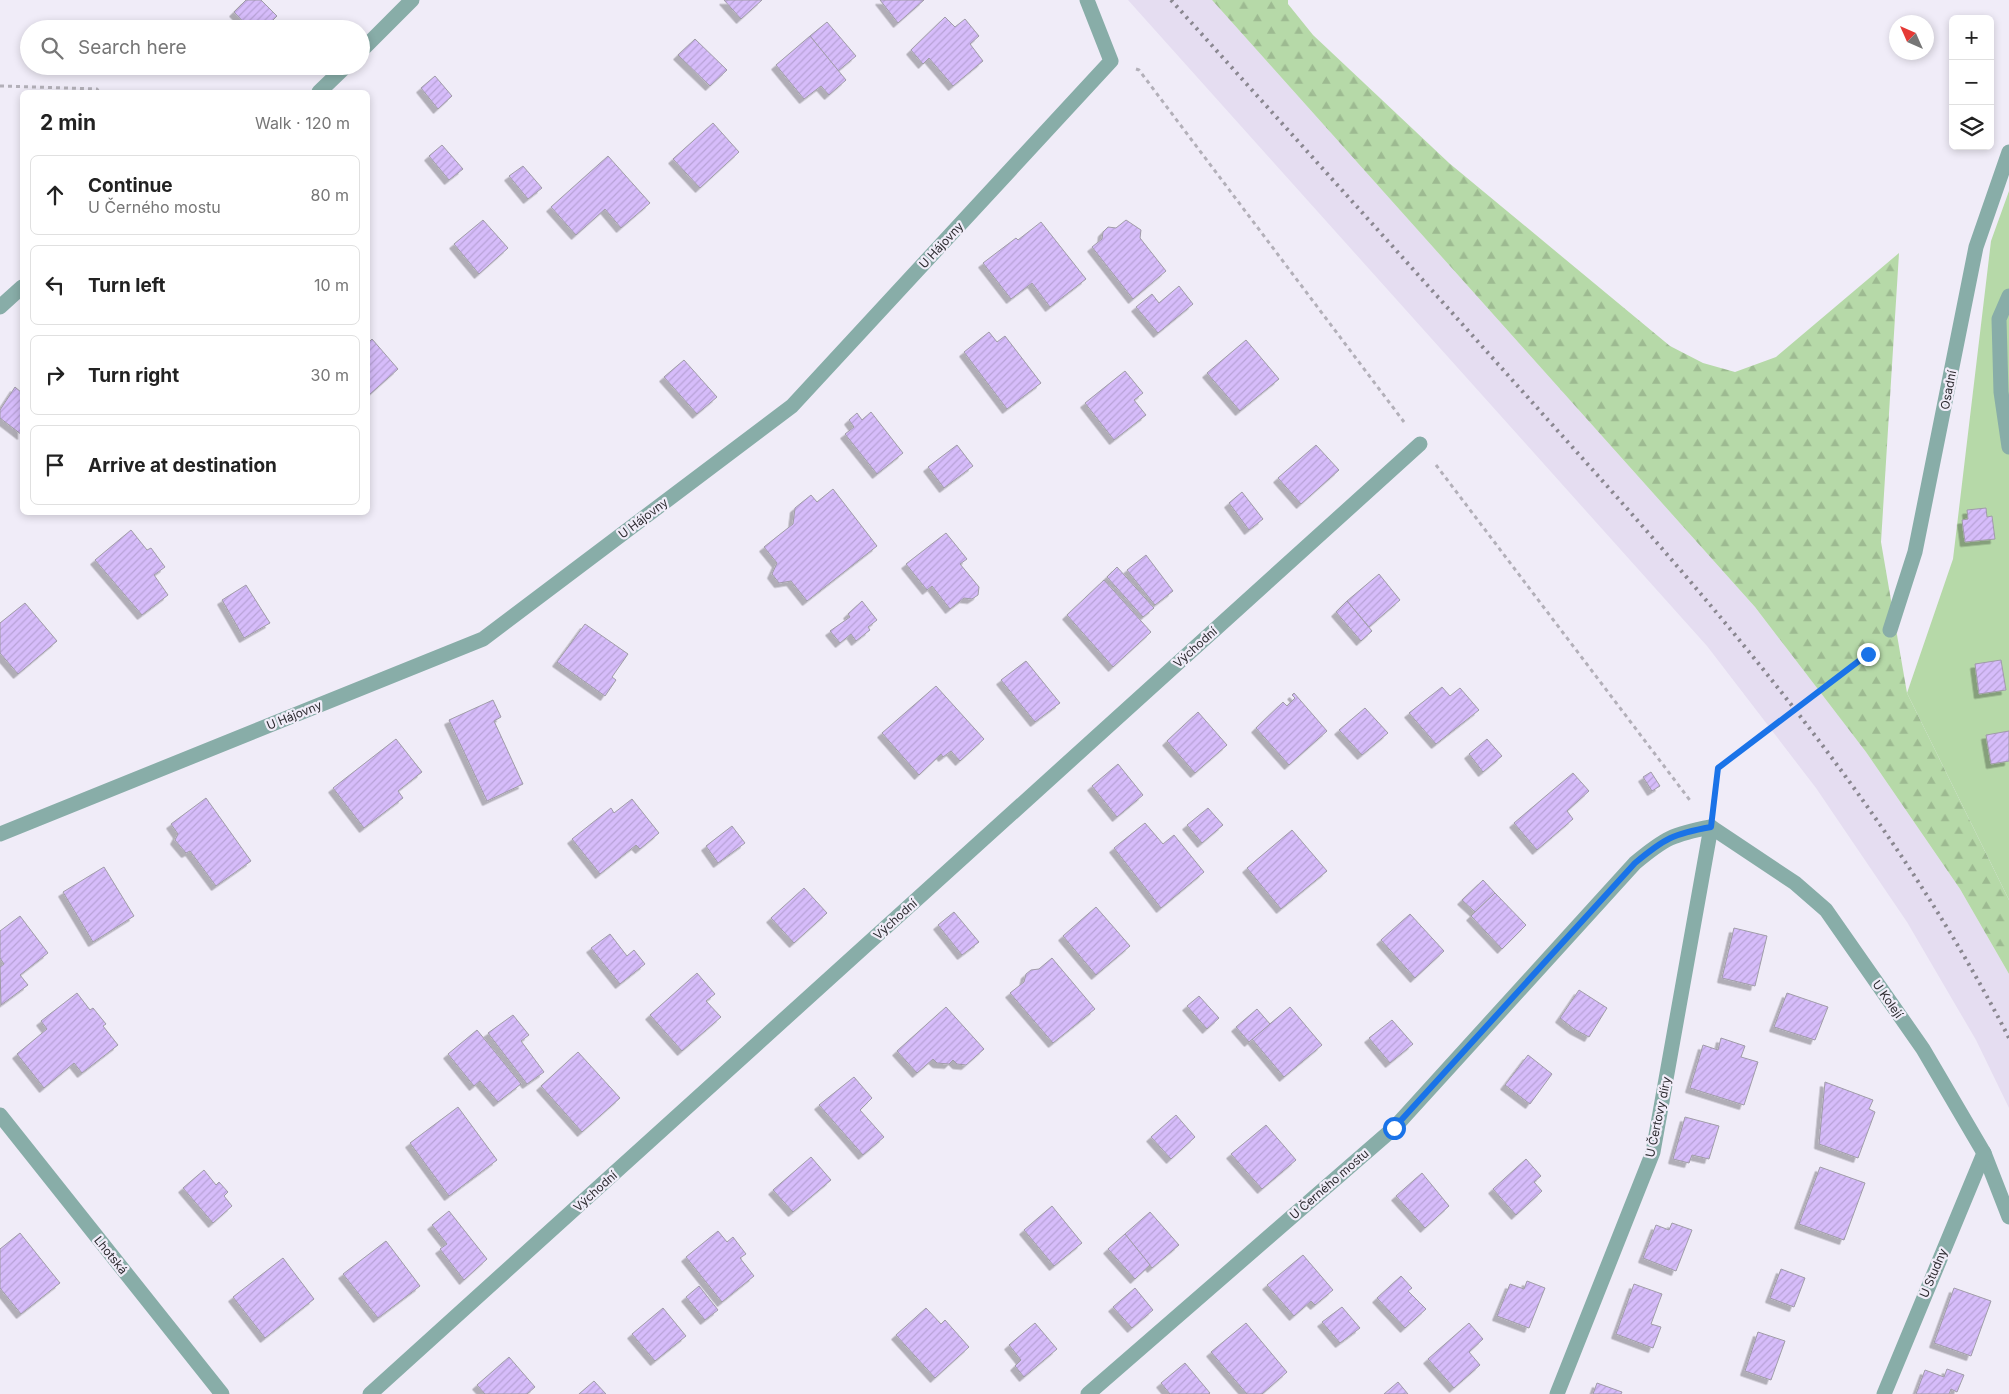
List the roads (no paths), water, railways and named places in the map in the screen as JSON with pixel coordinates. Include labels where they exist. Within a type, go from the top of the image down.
[{"type":"street","points":[[370,42],[412,0]]},
{"type":"street","name":"U Hájovny","points":[[0,834],[483,639],[792,406],[1111,61],[1087,0]]},
{"type":"street","points":[[321,90],[337,75]]},
{"type":"street","name":"Osadní","points":[[1890,630],[1915,552],[1976,247],[2009,152]]},
{"type":"street","points":[[0,307],[20,289]]},
{"type":"street","points":[[2009,296],[1999,319],[2001,392],[2009,447]]},
{"type":"street","name":"Východní","points":[[370,1394],[1420,444]]},
{"type":"street","name":"U Kolejí","points":[[1711,827],[1795,882],[1826,910],[1923,1049],[1984,1153],[2009,1217]]},
{"type":"street","name":"U Černého mostu","points":[[1088,1394],[1394,1128],[1635,863],[1657,845],[1677,834],[1711,827]]},
{"type":"street","name":"U Čertovy díry","points":[[1557,1394],[1653,1152],[1711,827]]},
{"type":"street","name":"Lhotská","points":[[0,1115],[222,1394]]},
{"type":"street","name":"U Studny","points":[[1884,1394],[1984,1153]]},
{"type":"railway","points":[[1171,0],[1612,492],[1676,565],[1799,714],[1857,792],[1911,871],[1962,953],[2009,1038]]}]
